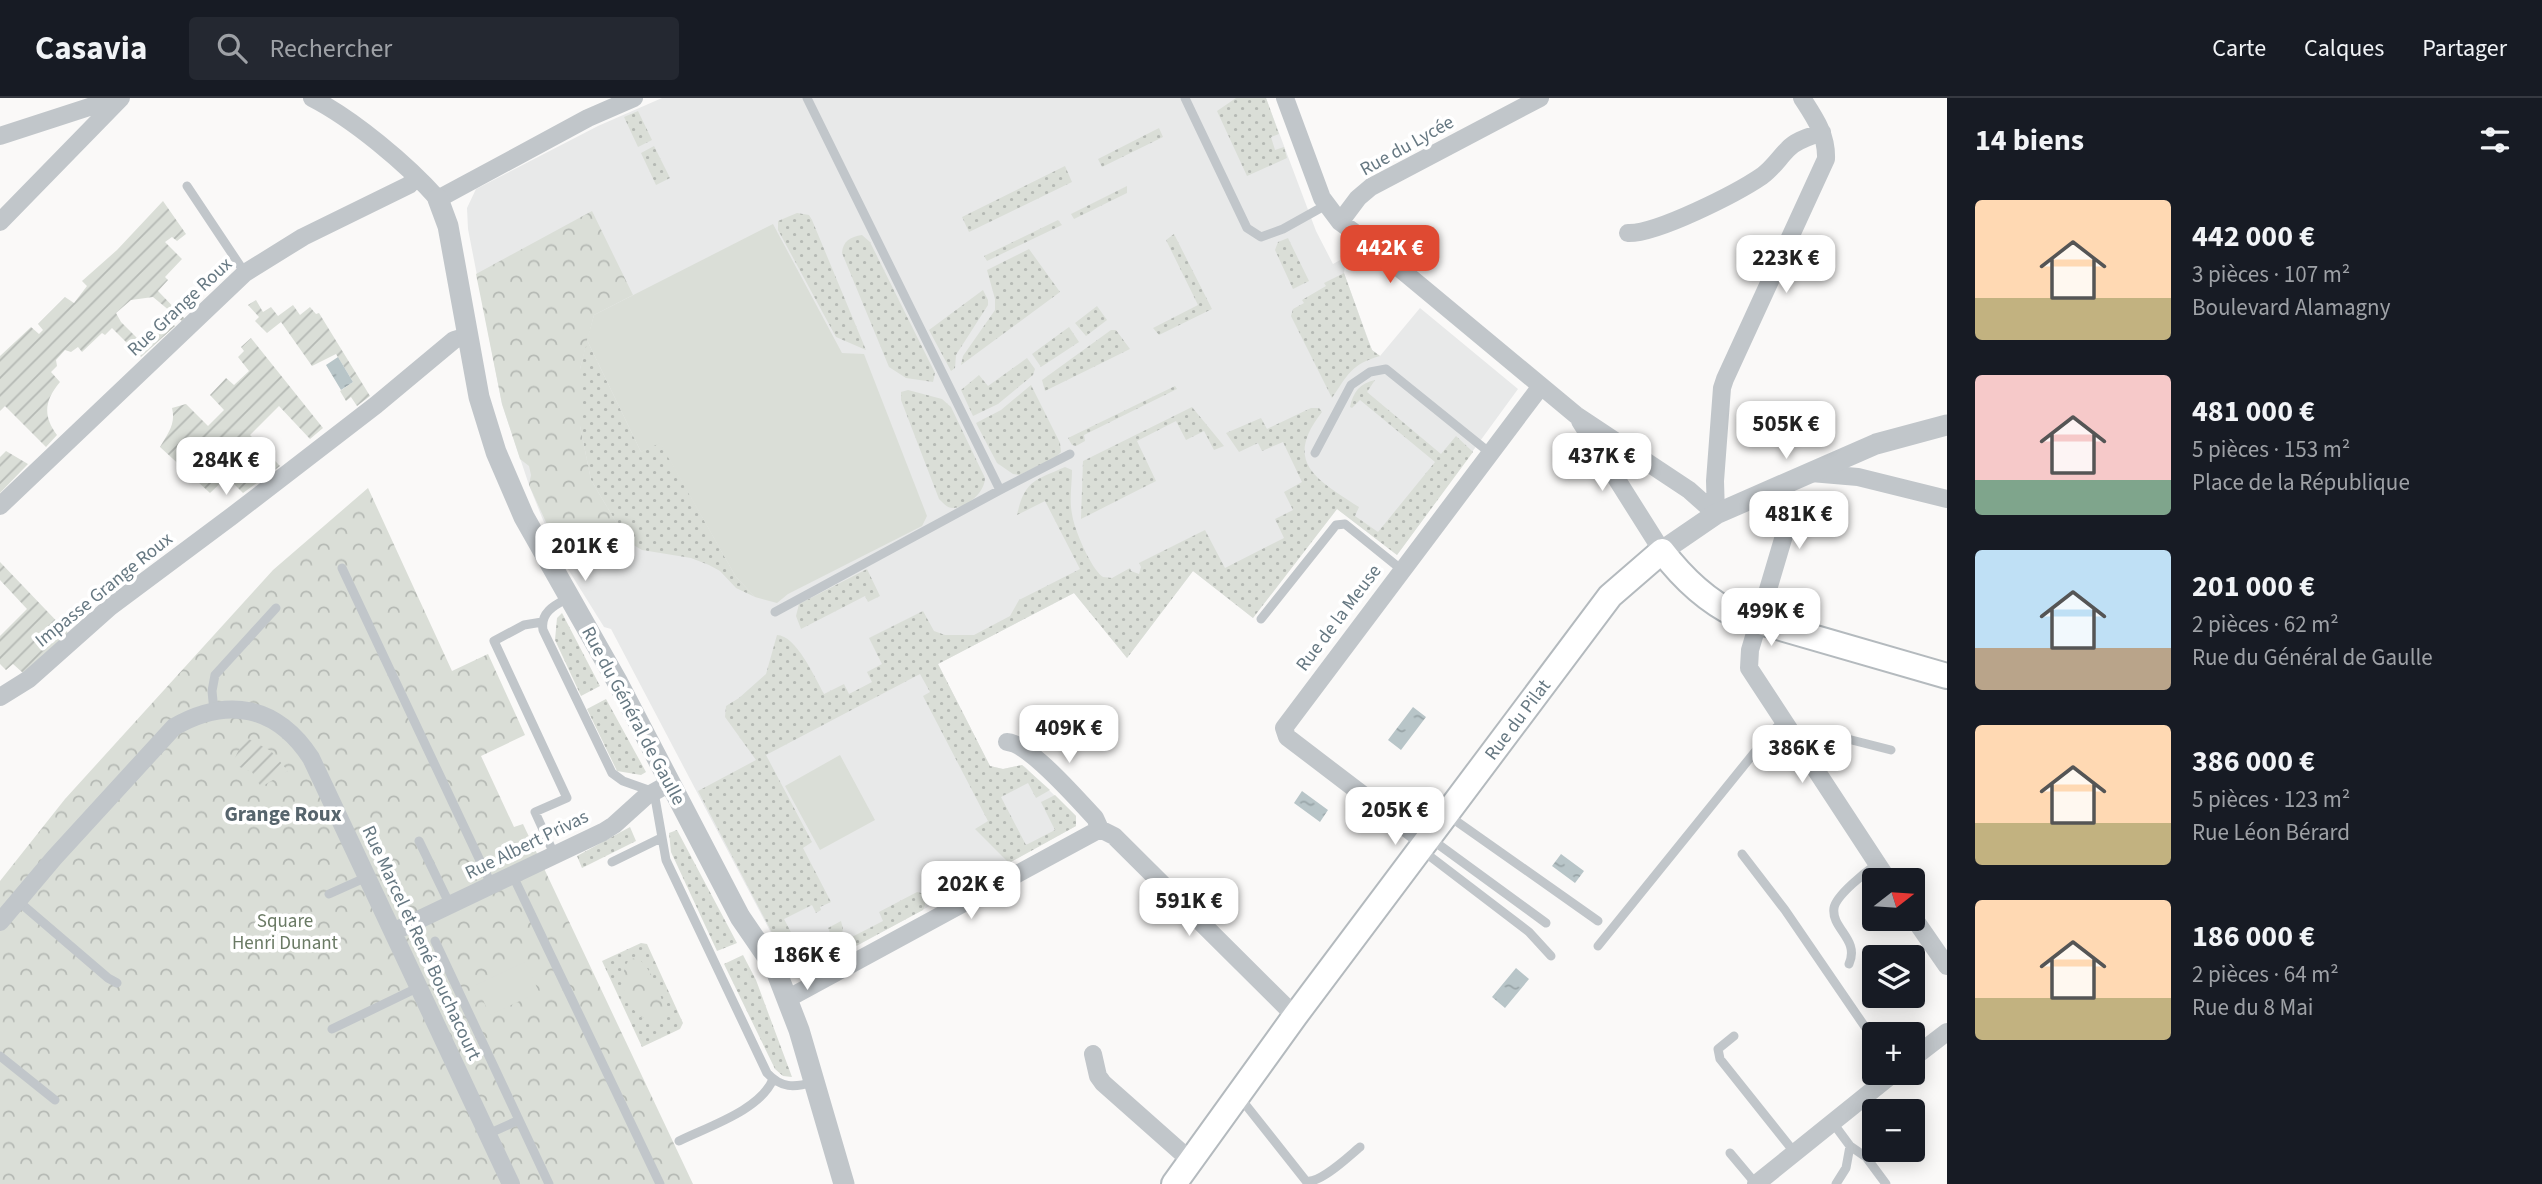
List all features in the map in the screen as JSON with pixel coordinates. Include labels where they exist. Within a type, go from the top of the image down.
[{"type":"main road","points":[[1662,551],[1677,570],[1736,615],[1947,676]]},
{"type":"main road","name":"Rue du Pilat","points":[[1174,1184],[1295,1016],[1611,596],[1662,551]]},
{"type":"street","points":[[0,136],[119,98]]},
{"type":"street","points":[[0,222],[119,98]]},
{"type":"street","points":[[312,98],[338,113],[416,177],[438,199],[588,118],[634,98]]},
{"type":"street","points":[[1285,98],[1326,205],[1340,222],[1369,243],[1576,415],[1689,490],[1716,514]]},
{"type":"street","name":"Rue du Lycée","points":[[1340,222],[1358,198],[1371,187],[1539,98]]},
{"type":"street","points":[[1716,514],[1715,481],[1722,388],[1826,159],[1827,145],[1822,132],[1802,98]]},
{"type":"street","points":[[1628,233],[1653,229],[1727,195],[1768,171],[1793,144],[1822,132]]},
{"type":"street","name":"Rue Grange Roux","points":[[0,506],[245,273],[284,247],[408,185],[416,177]]},
{"type":"street","name":"Rue du Général de Gaulle","points":[[438,199],[448,226],[479,397],[496,452],[524,517],[618,683],[662,787],[740,917],[770,960],[799,1030],[844,1184]]},
{"type":"street","name":"Impasse Grange Roux","points":[[0,697],[29,679],[127,593],[265,491],[454,340],[467,336]]},
{"type":"street","name":"Rue de la Meuse","points":[[1426,844],[1287,737],[1284,732],[1286,723],[1541,386]]},
{"type":"street","points":[[1576,415],[1662,551]]},
{"type":"street","name":"Rue du Pilat","points":[[1662,551],[1716,514],[1877,444],[1947,425]]},
{"type":"street","points":[[1811,473],[1858,477],[1947,499]]},
{"type":"street","points":[[1777,488],[1786,504],[1786,528],[1750,650],[1749,668],[1880,868]]},
{"type":"street","name":"Rue Marcel et René Bouchacourt","points":[[0,922],[174,727],[214,711],[235,710],[259,713],[281,723],[298,739],[311,758],[511,1184]]},
{"type":"street","points":[[1007,742],[1018,744],[1032,755],[1094,818],[1100,829],[1114,836],[1295,1016]]},
{"type":"street","name":"Rue Albert Privas","points":[[393,932],[555,856],[614,825],[638,802],[662,787]]},
{"type":"street","points":[[787,999],[1100,829]]},
{"type":"street","points":[[1923,931],[1947,966]]},
{"type":"street","points":[[1925,1049],[1947,1032]]},
{"type":"street","points":[[1093,1054],[1098,1076],[1103,1083],[1191,1161]]},
{"type":"street","points":[[1756,1184],[1879,1085]]},
{"type":"lane","points":[[807,98],[1000,489]]},
{"type":"lane","points":[[1185,98],[1247,228],[1261,237],[1283,229],[1326,205]]},
{"type":"lane","points":[[187,186],[245,273]]},
{"type":"lane","points":[[1315,453],[1351,385],[1370,372],[1386,369],[1490,453]]},
{"type":"lane","points":[[775,612],[1000,489],[1070,454]]},
{"type":"lane","points":[[1261,619],[1336,524],[1345,524],[1402,570]]},
{"type":"lane","points":[[342,568],[492,886]]},
{"type":"lane","points":[[568,598],[552,607],[542,622],[543,630],[612,773],[623,781],[662,787],[661,838],[666,860],[767,1073],[781,1084],[796,1087],[814,1082]]},
{"type":"lane","points":[[214,711],[212,691],[215,675],[276,608]]},
{"type":"lane","points":[[542,622],[524,625],[494,640],[566,798],[535,812],[555,856]]},
{"type":"lane","points":[[1598,946],[1771,732],[1783,722]]},
{"type":"lane","points":[[1801,748],[1828,734],[1891,750]]},
{"type":"lane","points":[[1448,815],[1598,920]]},
{"type":"lane","points":[[612,862],[661,838]]},
{"type":"lane","points":[[419,841],[450,905]]},
{"type":"lane","points":[[1426,844],[1546,923]]},
{"type":"lane","points":[[1426,844],[1529,932],[1551,956]]},
{"type":"lane","points":[[1742,854],[1785,910],[1862,1022]]},
{"type":"lane","points":[[1849,964],[1852,957],[1851,946],[1834,909],[1836,902],[1861,875],[1877,864]]},
{"type":"lane","points":[[513,876],[660,1184]]},
{"type":"lane","points":[[329,894],[367,877]]},
{"type":"lane","points":[[18,901],[107,978],[117,983]]},
{"type":"lane","points":[[435,941],[549,1184]]},
{"type":"lane","points":[[332,1028],[419,986]]},
{"type":"lane","points":[[1734,1036],[1718,1049],[1720,1059],[1795,1153]]},
{"type":"lane","points":[[0,1056],[55,1100]]},
{"type":"lane","points":[[679,1141],[746,1108],[767,1091],[774,1079]]},
{"type":"lane","points":[[1237,1098],[1245,1104],[1306,1181],[1314,1183],[1322,1178],[1360,1147]]},
{"type":"lane","points":[[488,1134],[519,1120]]},
{"type":"lane","points":[[1833,1122],[1850,1146],[1866,1157],[1886,1184]]},
{"type":"lane","points":[[1836,1184],[1846,1168],[1850,1146]]},
{"type":"lane","points":[[1730,1153],[1756,1184]]},
{"type":"shaded area","points":[[662,98],[1266,98],[1316,231],[1333,264],[1342,259],[1345,265],[1344,273],[1372,350],[1380,356],[1420,308],[1518,389],[1397,555],[1337,509],[1253,618],[1193,571],[1127,658],[1074,593],[938,664],[990,766],[1003,769],[1022,765],[1025,767],[1076,816],[1076,826],[809,972],[797,974],[792,971],[779,948],[611,629],[604,627],[566,566],[543,520],[502,404],[468,229],[467,208],[476,189],[598,126]]},
{"type":"green space","points":[[1236,98],[1266,98],[1279,134],[1271,137],[1275,150],[1284,147],[1287,158],[1247,176],[1217,111]]},
{"type":"green space","points":[[638,111],[652,140],[638,147],[624,117]]},
{"type":"green space","points":[[1159,128],[1163,137],[1102,167],[1098,159]]},
{"type":"green space","points":[[654,146],[670,178],[656,185],[641,153]]},
{"type":"green space","points":[[1065,166],[1072,182],[969,232],[962,217]]},
{"type":"green space","points":[[1127,186],[1127,193],[1074,219],[1071,214]]},
{"type":"green space","points":[[163,201],[186,234],[177,241],[172,237],[165,242],[182,259],[165,277],[168,280],[158,291],[185,319],[182,321],[153,297],[131,300],[116,313],[121,322],[142,343],[154,331],[152,328],[165,317],[175,326],[141,357],[112,328],[105,335],[102,333],[82,352],[78,347],[71,352],[65,350],[56,360],[57,366],[51,372],[60,382],[47,408],[49,421],[57,435],[46,447],[5,406],[0,411],[0,356],[31,327],[39,334],[43,330],[38,324],[65,297],[74,303],[87,286],[82,281],[117,250]]},
{"type":"green space","points":[[592,211],[633,295],[594,315],[580,369],[580,426],[591,480],[619,527],[596,550],[566,566],[529,485],[529,466],[520,459],[502,404],[476,274]]},
{"type":"green space","points":[[797,213],[809,215],[812,220],[866,350],[836,337],[778,230],[778,221]]},
{"type":"green space","points":[[1058,220],[1062,225],[987,261],[984,256]]},
{"type":"green space","points":[[773,224],[842,353],[864,354],[927,516],[922,526],[788,594],[777,603],[755,597],[736,577],[660,443],[641,452],[587,340],[594,315]]},
{"type":"green space","points":[[1174,234],[1212,309],[1159,335],[1153,328],[1198,305],[1166,240]]},
{"type":"green space","points":[[862,235],[870,242],[935,373],[933,382],[906,378],[889,367],[842,253],[848,240]]},
{"type":"green space","points":[[1288,238],[1309,281],[1293,289],[1275,250],[1278,242]]},
{"type":"green space","points":[[1029,249],[1060,292],[961,365],[963,356],[995,310],[995,299],[987,270]]},
{"type":"green space","points":[[1344,273],[1372,350],[1380,356],[1356,367],[1332,398],[1291,316],[1293,309],[1304,303],[1302,300],[1326,286],[1324,283]]},
{"type":"green space","points":[[983,290],[988,305],[956,355],[955,368],[951,371],[929,330]]},
{"type":"green space","points":[[256,300],[263,312],[271,307],[278,316],[293,305],[300,315],[310,307],[316,314],[319,313],[370,396],[357,406],[351,397],[346,401],[340,391],[353,382],[336,354],[312,366],[281,322],[267,333],[255,321],[259,317],[248,305]]},
{"type":"green space","points":[[1097,306],[1107,320],[1086,336],[1075,323]]},
{"type":"green space","points":[[1069,327],[1079,342],[1041,367],[1032,354]]},
{"type":"green space","points":[[1111,330],[1116,330],[1130,349],[1045,391],[1042,380]]},
{"type":"green space","points":[[251,338],[323,428],[310,439],[279,406],[250,435],[280,466],[243,493],[227,477],[210,493],[160,447],[172,424],[172,408],[186,404],[208,426],[224,410],[210,395],[226,378],[234,385],[249,371],[238,357],[244,351],[241,347]]},
{"type":"green space","points":[[587,340],[641,452],[660,442],[736,577],[755,597],[736,588],[720,571],[709,565],[691,558],[642,550],[613,533],[619,527],[591,480],[580,426],[580,369]]},
{"type":"green space","points":[[1027,358],[1035,369],[1033,375],[998,404],[973,416],[961,390],[979,375],[988,386]]},
{"type":"green space","points":[[1375,380],[1367,392],[1441,454],[1456,436],[1473,452],[1397,555],[1337,509],[1253,618],[1193,571],[1127,658],[1074,593],[938,664],[990,766],[1003,769],[1022,765],[1050,790],[1036,798],[1028,783],[1001,797],[1026,845],[1055,830],[1041,802],[1055,795],[1076,816],[1076,826],[1009,863],[975,829],[988,821],[923,696],[930,692],[920,674],[766,755],[812,842],[803,848],[831,902],[820,907],[821,910],[816,913],[812,905],[784,919],[793,936],[789,939],[791,942],[795,940],[805,961],[822,952],[826,960],[836,954],[831,945],[824,949],[820,941],[831,935],[828,928],[841,921],[843,929],[837,957],[803,974],[792,971],[698,791],[756,760],[725,717],[726,706],[766,674],[777,635],[784,637],[798,649],[824,694],[844,684],[849,694],[872,682],[867,672],[882,664],[869,638],[923,611],[934,631],[945,635],[974,635],[1010,616],[1019,600],[1080,569],[1045,501],[1017,515],[1020,503],[1032,483],[1065,467],[1072,470],[1071,503],[1076,529],[1088,558],[1103,577],[1112,578],[1130,568],[1139,574],[1139,563],[1205,530],[1225,568],[1284,538],[1275,519],[1293,510],[1284,492],[1302,482],[1283,442],[1262,451],[1258,443],[1239,452],[1226,433],[1261,418],[1267,429],[1311,408],[1319,408],[1322,412],[1310,430],[1305,445],[1305,457],[1310,468],[1330,488],[1359,507],[1355,516],[1378,532],[1435,462],[1360,400],[1350,407],[1358,389]]},
{"type":"green space","points":[[1031,385],[1060,443],[1061,452],[1020,475],[1013,474],[997,463],[976,423],[1001,410]]},
{"type":"green space","points":[[1175,386],[1177,389],[1084,435],[1085,441],[1076,446],[1072,445],[1068,438]]},
{"type":"green space","points":[[908,390],[942,399],[951,407],[985,478],[979,494],[964,505],[951,508],[939,499],[901,400],[901,392]]},
{"type":"green space","points":[[1192,407],[1224,446],[1214,450],[1204,431],[1186,440],[1176,421],[1137,441],[1156,481],[1081,519],[1083,461]]},
{"type":"green space","points":[[6,451],[28,464],[0,493],[0,457]]},
{"type":"green space","name":"Square Henri Dunant","points":[[368,488],[452,671],[488,654],[525,735],[481,756],[514,827],[523,824],[693,1184],[0,1184],[0,881],[65,799],[273,570]]},
{"type":"green space","points":[[0,562],[68,633],[23,673],[13,664],[6,670],[0,664],[0,636],[27,609],[0,580]]},
{"type":"green space","points":[[867,569],[880,596],[868,602],[865,596],[801,629],[796,616],[799,604]]},
{"type":"green space","points":[[562,613],[600,686],[581,696],[555,640],[557,618]]},
{"type":"green space","points":[[606,699],[646,772],[641,775],[617,771],[587,709]]},
{"type":"green space","points":[[245,737],[271,751],[288,771],[261,787],[252,772],[232,764]]},
{"type":"green space","points":[[840,755],[875,820],[820,850],[785,786]]},
{"type":"green space","points":[[630,827],[636,841],[582,868],[577,856]]},
{"type":"green space","points":[[677,830],[737,943],[717,951],[671,852],[669,833]]},
{"type":"green space","points":[[917,892],[930,892],[923,910],[841,954],[848,939],[883,921],[879,912]]},
{"type":"green space","points":[[641,943],[647,944],[683,1023],[680,1029],[642,1047],[602,961]]},
{"type":"green space","points":[[743,955],[756,980],[792,1077],[783,1076],[775,1069],[724,964]]},
{"type":"green space","points":[[631,958],[640,960],[653,978],[664,1008],[665,1015],[662,1019],[650,1020],[640,1016],[627,998],[623,975]]},
{"type":"green space","points":[[525,962],[539,992],[490,1015],[476,985]]},
{"type":"water","points":[[338,357],[353,382],[341,390],[326,365]]},
{"type":"water","points":[[1413,707],[1426,717],[1401,750],[1388,740]]},
{"type":"water","points":[[1302,791],[1328,810],[1320,822],[1294,803]]},
{"type":"water","points":[[1561,854],[1584,871],[1575,883],[1552,866]]},
{"type":"water","points":[[1516,968],[1529,979],[1505,1008],[1492,997]]},
{"type":"district","name":"Grange Roux","points":[[283,814]]}]
